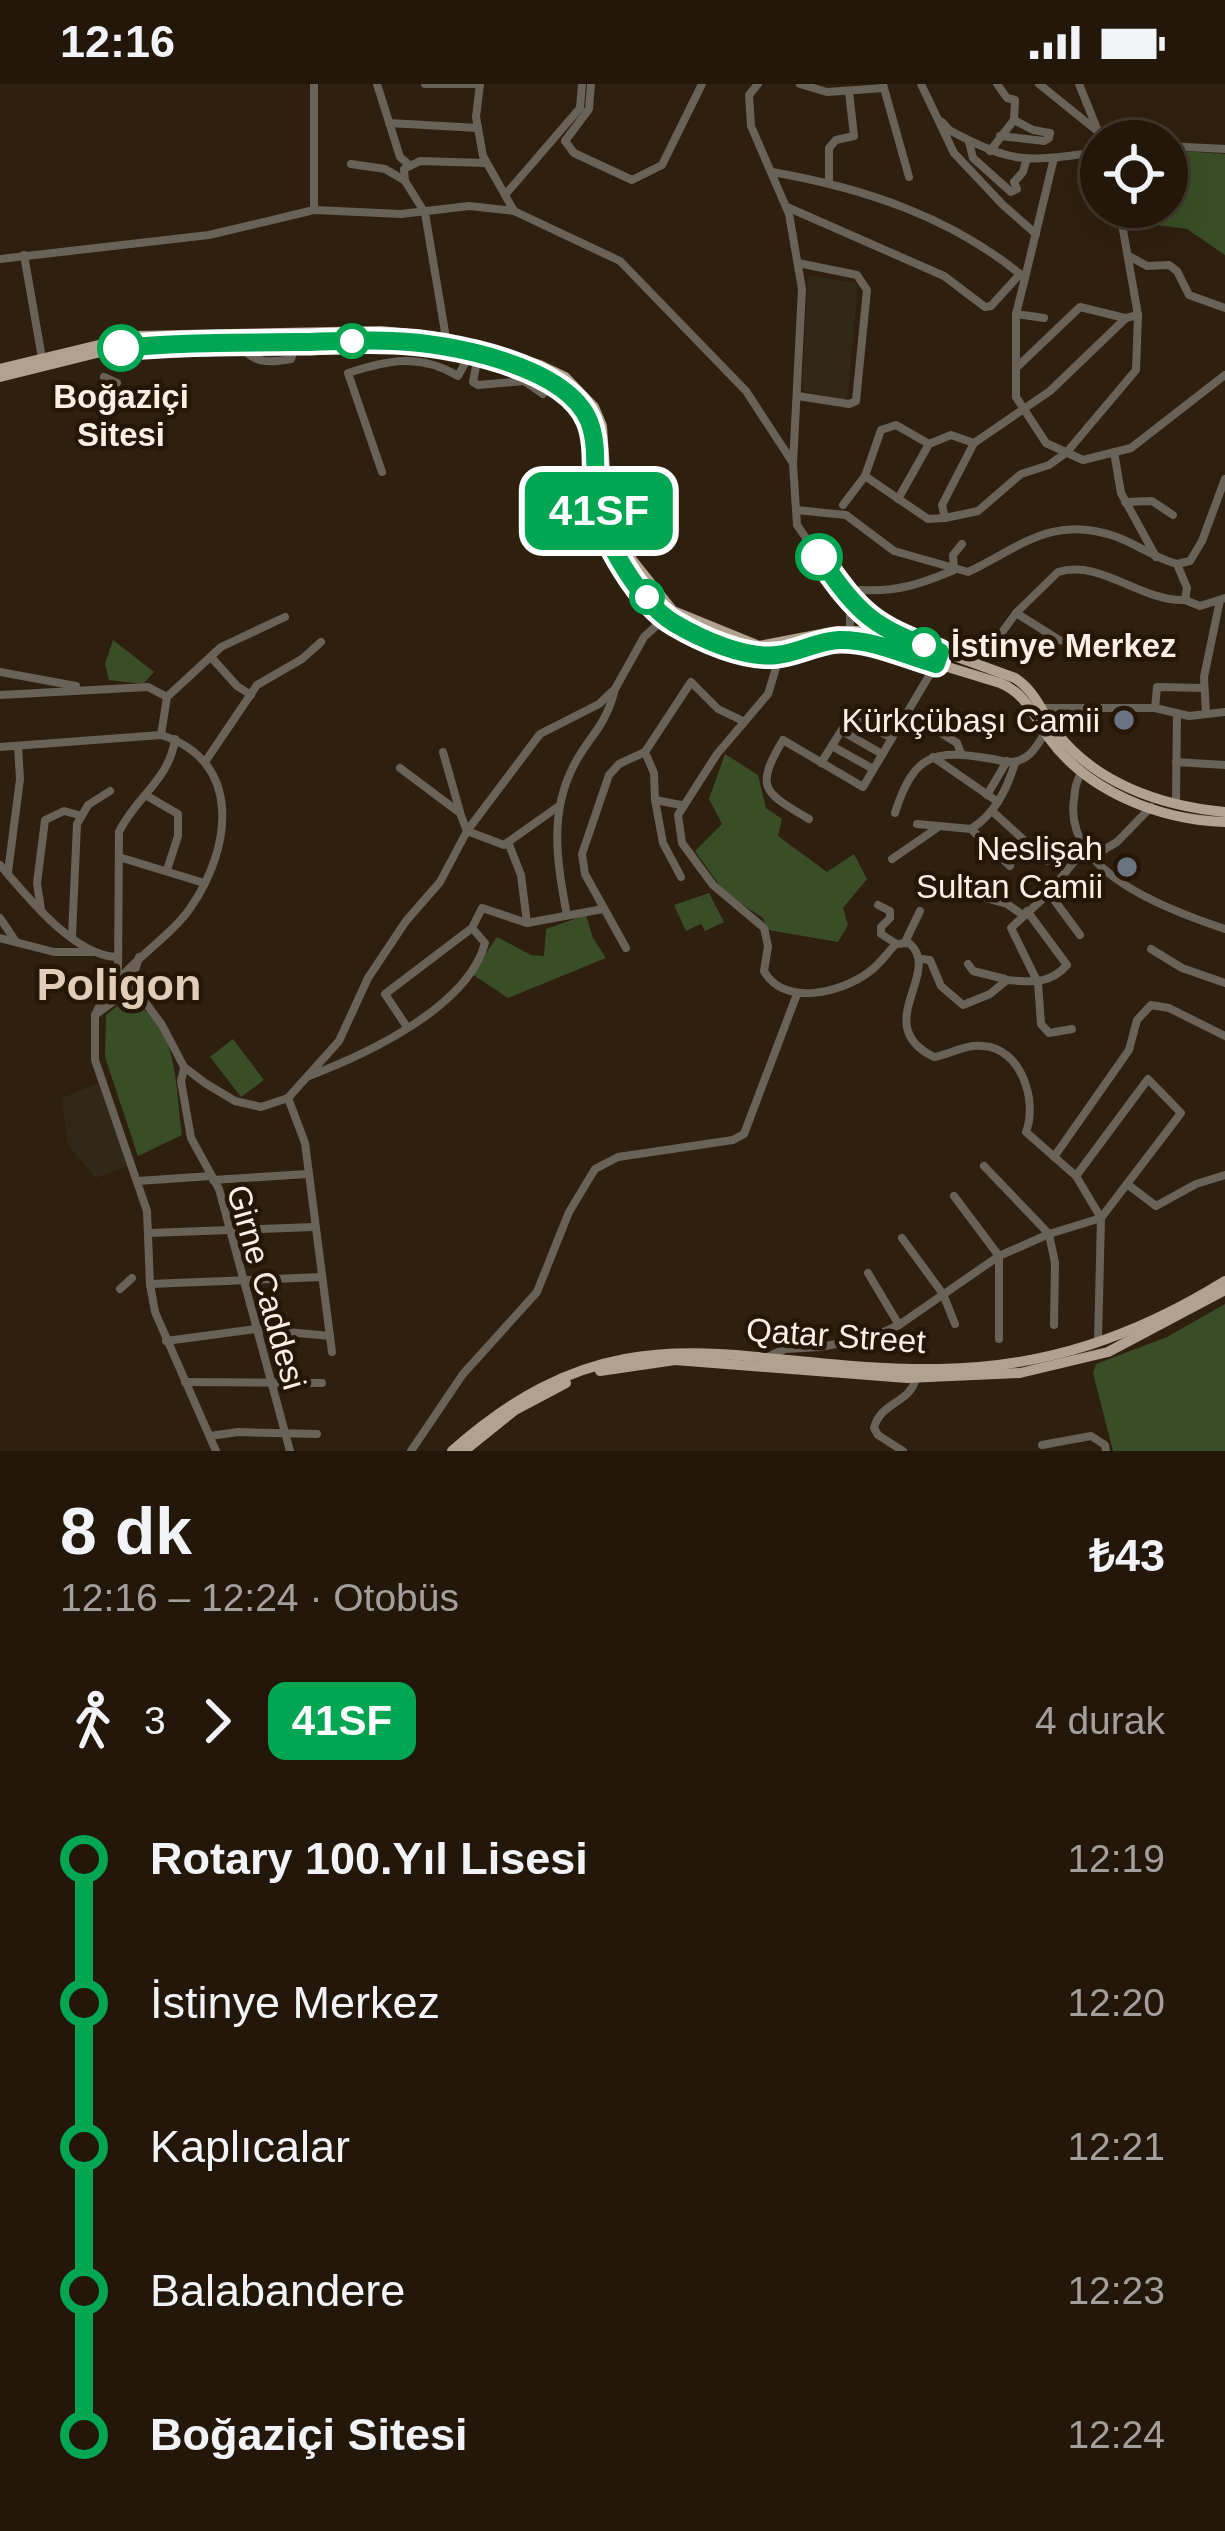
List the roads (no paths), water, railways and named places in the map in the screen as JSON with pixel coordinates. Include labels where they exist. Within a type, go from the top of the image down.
[{"type":"main road","points":[[0,373],[136,336],[381,332],[446,338],[540,364],[586,394],[602,425],[607,498],[615,532],[669,614]]},
{"type":"main road","points":[[0,373],[113,349],[376,340],[422,343],[544,376],[583,410],[593,436],[596,500],[604,530],[638,585],[669,614],[742,652],[866,642]]},
{"type":"main road","points":[[779,650],[850,630],[886,632],[935,662],[979,666],[1023,683],[1041,708],[1049,730]]},
{"type":"main road","points":[[850,630],[866,642],[1015,689],[1085,768],[1198,820],[1225,822]]},
{"type":"main road","points":[[881,647],[886,632]]},
{"type":"main road","points":[[1152,802],[1225,812]]},
{"type":"main road","name":"Qatar Street","points":[[464,1451],[534,1399],[586,1374],[612,1368],[694,1360],[912,1374],[1013,1364],[1095,1351],[1225,1286]]},
{"type":"main road","name":"Qatar Street","points":[[452,1451],[524,1396],[594,1365],[666,1352],[912,1374]]},
{"type":"street","points":[[314,84],[314,210]]},
{"type":"street","points":[[377,84],[400,157],[408,164]]},
{"type":"street","points":[[425,84],[480,84],[478,128],[487,163],[514,211]]},
{"type":"street","points":[[586,84],[590,109],[565,140],[568,148],[632,180],[662,165],[702,84]]},
{"type":"street","points":[[505,195],[580,108],[586,84]]},
{"type":"street","points":[[800,84],[849,92],[883,86],[909,177]]},
{"type":"street","points":[[921,84],[954,152],[1036,234]]},
{"type":"street","points":[[990,151],[1014,120],[1015,100],[1007,98],[997,84]]},
{"type":"street","points":[[1039,84],[1081,120]]},
{"type":"street","points":[[1079,84],[1094,120]]},
{"type":"street","points":[[752,85],[751,126],[786,206],[802,289],[794,464],[797,525],[850,602],[886,632]]},
{"type":"street","points":[[829,182],[829,148],[836,140],[854,136],[849,92]]},
{"type":"street","points":[[937,116],[949,130],[968,140],[1026,161],[1080,155]]},
{"type":"street","points":[[1000,136],[1049,138],[1050,133],[1014,120]]},
{"type":"street","points":[[389,123],[478,128]]},
{"type":"street","points":[[968,140],[973,158],[1011,192],[1017,189],[1014,182],[1026,161]]},
{"type":"street","points":[[1188,147],[1225,149]]},
{"type":"street","points":[[1054,158],[1016,314],[1016,398],[1046,443],[1083,460],[1131,448],[1225,375]]},
{"type":"street","points":[[446,338],[424,213],[405,181],[404,170],[420,161],[487,163]]},
{"type":"street","points":[[351,164],[385,170],[405,181]]},
{"type":"street","points":[[772,172],[829,182],[949,225],[993,250],[1022,276]]},
{"type":"street","points":[[0,259],[208,236],[314,210],[424,213],[470,206],[514,211],[620,261],[746,391],[794,464]]},
{"type":"street","points":[[786,206],[944,276],[985,307],[1022,276]]},
{"type":"street","points":[[865,476],[928,519],[945,518],[978,511],[1021,474],[1067,452],[1136,370],[1138,315],[1123,228]]},
{"type":"street","points":[[24,255],[42,358]]},
{"type":"street","points":[[1128,256],[1147,266],[1169,265],[1178,271],[1189,296],[1225,308]]},
{"type":"street","points":[[798,262],[857,274],[867,290],[856,401],[798,396]]},
{"type":"street","points":[[1016,368],[1081,307],[1126,318],[1138,315]]},
{"type":"street","points":[[1016,314],[1044,318]]},
{"type":"street","points":[[945,518],[942,505],[974,443],[1074,372],[1126,318]]},
{"type":"street","points":[[376,340],[376,364]]},
{"type":"street","points":[[239,342],[246,353],[269,363],[290,359],[296,342]]},
{"type":"street","points":[[382,472],[348,373],[376,364],[425,361],[458,376],[474,355]]},
{"type":"street","points":[[474,355],[473,382],[478,386],[524,381],[543,394]]},
{"type":"street","points":[[104,377],[117,383]]},
{"type":"street","points":[[843,505],[865,476],[881,430],[896,424],[929,444]]},
{"type":"street","points":[[898,499],[929,444],[951,435],[974,443]]},
{"type":"street","points":[[1114,452],[1125,502],[1156,558]]},
{"type":"street","points":[[796,510],[846,514],[894,550],[968,572],[1050,530],[1075,527],[1124,540],[1177,564],[1190,561],[1202,541],[1225,479]]},
{"type":"street","points":[[1125,502],[1152,501],[1173,515]]},
{"type":"street","points":[[954,570],[953,556],[962,544]]},
{"type":"street","points":[[1177,564],[1187,588],[1185,600]]},
{"type":"street","points":[[979,666],[1046,580],[1071,568],[1087,569],[1143,594],[1200,606],[1222,599],[1204,688],[1206,714]]},
{"type":"street","points":[[850,630],[850,602],[861,590],[916,587],[954,570]]},
{"type":"street","points":[[1016,613],[1059,640],[1100,648]]},
{"type":"street","points":[[567,916],[556,854],[560,806],[576,760],[605,724],[615,689],[644,637],[669,614]]},
{"type":"street","points":[[160,735],[167,697],[236,639],[285,617]]},
{"type":"street","points":[[205,762],[257,685],[321,642]]},
{"type":"street","points":[[779,650],[769,694],[743,721],[682,806],[678,827],[682,843],[713,885],[761,924],[768,941],[766,977],[797,994],[851,982],[878,964],[901,943],[920,911]]},
{"type":"street","points":[[211,658],[236,686],[251,694]]},
{"type":"street","points":[[809,819],[770,795],[764,772],[783,740],[863,787],[935,662]]},
{"type":"street","points":[[0,672],[89,688]]},
{"type":"street","points":[[626,948],[585,874],[582,854],[609,775],[628,758],[645,752],[692,682],[718,709],[743,721]]},
{"type":"street","points":[[1155,708],[1157,686],[1204,688]]},
{"type":"street","points":[[0,695],[148,687],[167,697]]},
{"type":"street","points":[[175,740],[172,760],[119,832],[116,957],[121,974],[162,1025],[184,1067],[235,1101],[261,1107],[288,1098],[339,1041],[368,978],[406,921],[440,882],[467,831],[540,734],[599,704],[615,689]]},
{"type":"street","points":[[1041,708],[1225,712]]},
{"type":"street","points":[[1176,803],[1178,714]]},
{"type":"street","points":[[821,763],[850,717],[892,738]]},
{"type":"street","points":[[895,813],[918,763],[932,756],[961,753],[1011,762],[1025,758],[1049,730]]},
{"type":"street","points":[[842,731],[882,754]]},
{"type":"street","points":[[938,731],[957,743],[961,753]]},
{"type":"street","points":[[0,747],[160,735],[205,762],[224,807],[221,846],[189,910],[110,984],[95,1015],[95,1060],[138,1181],[150,1233],[150,1284],[166,1341],[216,1451]]},
{"type":"street","points":[[832,746],[873,770]]},
{"type":"street","points":[[8,874],[20,779],[18,747]]},
{"type":"street","points":[[443,752],[467,831],[497,845],[560,806]]},
{"type":"street","points":[[645,752],[654,773],[663,843],[681,878]]},
{"type":"street","points":[[932,756],[988,795],[1047,861]]},
{"type":"street","points":[[988,795],[1011,762]]},
{"type":"street","points":[[971,829],[995,806],[1011,762]]},
{"type":"street","points":[[1176,762],[1225,766]]},
{"type":"street","points":[[400,768],[460,813]]},
{"type":"street","points":[[1085,768],[1076,780],[1071,821],[1087,853],[1143,896],[1225,928]]},
{"type":"street","points":[[71,936],[71,874],[79,815],[110,791]]},
{"type":"street","points":[[146,795],[178,814],[178,836],[167,869]]},
{"type":"street","points":[[655,800],[682,806]]},
{"type":"street","points":[[1072,1029],[1049,1033],[1040,1024],[1038,983],[1011,936],[1014,922],[1087,853],[1117,842],[1152,802]]},
{"type":"street","points":[[41,911],[37,883],[45,820],[64,812],[79,815]]},
{"type":"street","points":[[917,824],[971,829],[1010,866]]},
{"type":"street","points":[[892,859],[938,827]]},
{"type":"street","points":[[508,842],[521,875],[527,923]]},
{"type":"street","points":[[119,856],[204,883]]},
{"type":"street","points":[[0,865],[41,911],[92,952]]},
{"type":"street","points":[[936,884],[1025,913],[1067,965],[1038,983],[1006,980],[973,971],[968,964]]},
{"type":"street","points":[[1049,893],[1080,934]]},
{"type":"street","points":[[878,905],[890,911],[881,934],[915,947],[922,959],[906,1005],[912,1037],[934,1057],[975,1046],[1005,1053],[1018,1069],[1030,1099],[1026,1132],[1076,1176],[1101,1218],[1095,1351]]},
{"type":"street","points":[[407,1027],[385,994],[431,955],[457,942],[484,907],[527,923],[603,909]]},
{"type":"street","points":[[0,918],[6,941],[54,952],[116,957]]},
{"type":"street","points":[[308,1076],[407,1027],[455,991],[482,955],[485,943],[472,928]]},
{"type":"street","points":[[1151,950],[1182,968],[1225,982]]},
{"type":"street","points":[[95,1015],[124,994],[140,957]]},
{"type":"street","points":[[922,959],[930,960],[940,986],[963,1005],[990,994],[1006,980]]},
{"type":"street","points":[[110,984],[115,992],[145,1005]]},
{"type":"street","points":[[411,1451],[463,1374],[537,1292],[569,1212],[595,1169],[618,1157],[733,1140],[744,1134],[797,994]]},
{"type":"street","points":[[1054,1157],[1129,1050],[1137,1020],[1151,1005],[1169,1008],[1225,1036]]},
{"type":"street","name":"Girne Caddesi","points":[[184,1067],[181,1081],[191,1138],[212,1178],[228,1227],[290,1451]]},
{"type":"street","points":[[766,1358],[779,1350],[855,1340],[899,1325],[999,1256],[1101,1218],[1181,1113],[1148,1079],[1076,1176]]},
{"type":"street","points":[[288,1098],[304,1143],[332,1352]]},
{"type":"street","points":[[984,1166],[1049,1234],[1054,1325]]},
{"type":"street","points":[[138,1181],[307,1174]]},
{"type":"street","points":[[1127,1184],[1156,1206],[1196,1184],[1225,1175]]},
{"type":"street","points":[[954,1196],[999,1256],[998,1340]]},
{"type":"street","points":[[150,1233],[313,1227]]},
{"type":"street","points":[[902,1238],[943,1294],[955,1324]]},
{"type":"street","points":[[868,1273],[899,1325]]},
{"type":"street","points":[[150,1284],[322,1276]]},
{"type":"street","points":[[120,1289],[132,1278]]},
{"type":"street","points":[[166,1341],[256,1329],[330,1336]]},
{"type":"street","points":[[903,1451],[874,1428],[877,1417],[898,1399],[912,1374]]},
{"type":"street","points":[[184,1382],[322,1383]]},
{"type":"street","points":[[210,1436],[317,1434]]},
{"type":"street","points":[[1042,1445],[1091,1436],[1106,1451]]},
{"type":"place","name":"Boğaziçi Sitesi","points":[[121,348]]},
{"type":"place","name":"İstinye Merkez","points":[[924,645]]},
{"type":"place","name":"Kürkçübaşı Camii","points":[[1124,720]]},
{"type":"place","name":"Neslişah Sultan Camii","points":[[1127,867]]},
{"type":"district","name":"Poligon","points":[[119,984]]}]
